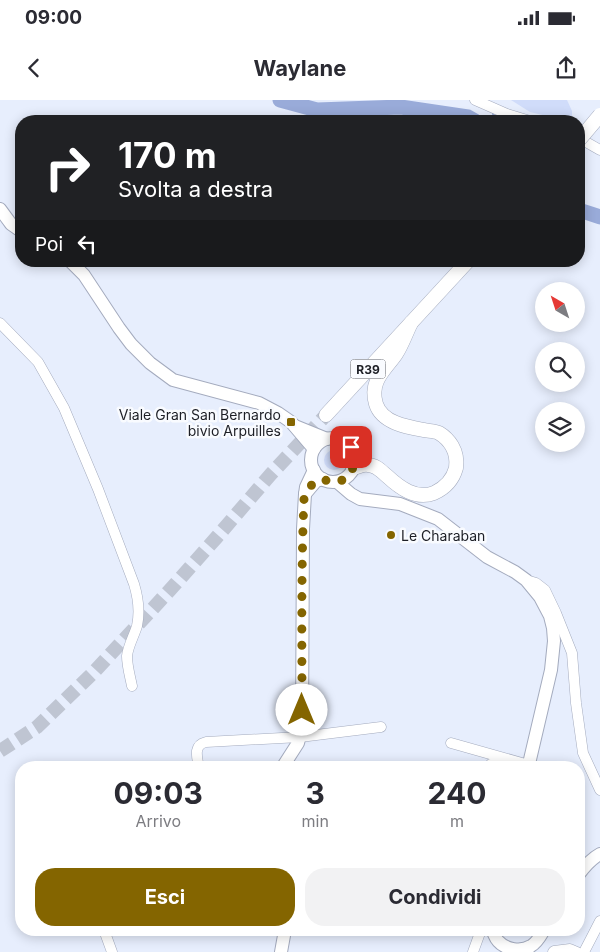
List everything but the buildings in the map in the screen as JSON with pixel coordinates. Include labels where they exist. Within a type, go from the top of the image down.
[{"type":"highway","points":[[585,132],[600,115]]},
{"type":"highway","name":"R39","points":[[326,414],[462,267]]},
{"type":"highway","points":[[346,475],[367,464],[377,468],[406,491],[421,496],[434,493],[446,486],[453,477],[456,465],[455,452],[449,441],[438,432],[406,427],[392,422],[376,406],[374,395],[380,373],[396,353],[411,323]]},
{"type":"main road","points":[[0,209],[15,227]]},
{"type":"main road","points":[[76,267],[84,275],[131,344],[150,363],[173,380],[259,403],[293,425],[314,450]]},
{"type":"main road","points":[[293,425],[327,439],[343,440],[351,447],[355,458],[346,475],[332,482],[318,475],[311,460],[317,445],[327,439]]},
{"type":"main road","points":[[286,761],[298,743],[302,728],[304,494],[306,487],[318,475]]},
{"type":"main road","points":[[346,475],[351,494],[360,499],[400,504],[438,519],[487,557],[526,580],[545,604],[553,628],[554,641],[551,670],[526,761]]},
{"type":"main road","points":[[585,866],[600,854]]},
{"type":"main road","points":[[281,952],[285,936]]},
{"type":"main road","points":[[495,936],[498,941],[508,948],[517,950],[531,946],[540,936]]},
{"type":"street","points":[[475,100],[509,115]]},
{"type":"street","points":[[585,142],[598,148]]},
{"type":"street","points":[[0,323],[38,362],[64,408],[98,488],[134,584],[138,595],[138,614],[137,624],[127,654],[132,686]]},
{"type":"street","points":[[526,580],[536,583],[545,590],[572,653],[583,753],[599,789]]},
{"type":"street","points":[[198,761],[197,748],[201,743],[206,742],[300,737],[381,727]]},
{"type":"street","points":[[451,743],[512,761]]},
{"type":"street","points":[[584,952],[600,922]]},
{"type":"street","points":[[106,936],[112,952]]},
{"type":"street","points":[[473,952],[479,936]]},
{"type":"street","points":[[553,952],[570,949],[577,952]]},
{"type":"shaded area","points":[[511,100],[567,100],[572,115],[542,115],[530,112]]},
{"type":"shaded area","points":[[334,450],[341,453],[344,460],[341,467],[334,470],[327,467],[324,460],[327,453]]},
{"type":"waterway","points":[[280,100],[317,110],[401,107],[455,115]]},
{"type":"waterway","points":[[493,111],[493,115]]},
{"type":"waterway","points":[[585,212],[600,217]]},
{"type":"tunnel","points":[[0,751],[37,727],[94,672],[326,415]]},
{"type":"place","name":"Viale Gran San Bernardo bivio Arpuilles","points":[[291,422]]},
{"type":"place","name":"Le Charaban","points":[[391,535]]},
{"type":"route","points":[[302,710],[304,494],[316,481],[323,479],[337,482],[347,477],[351,473],[355,458],[351,447]]}]
